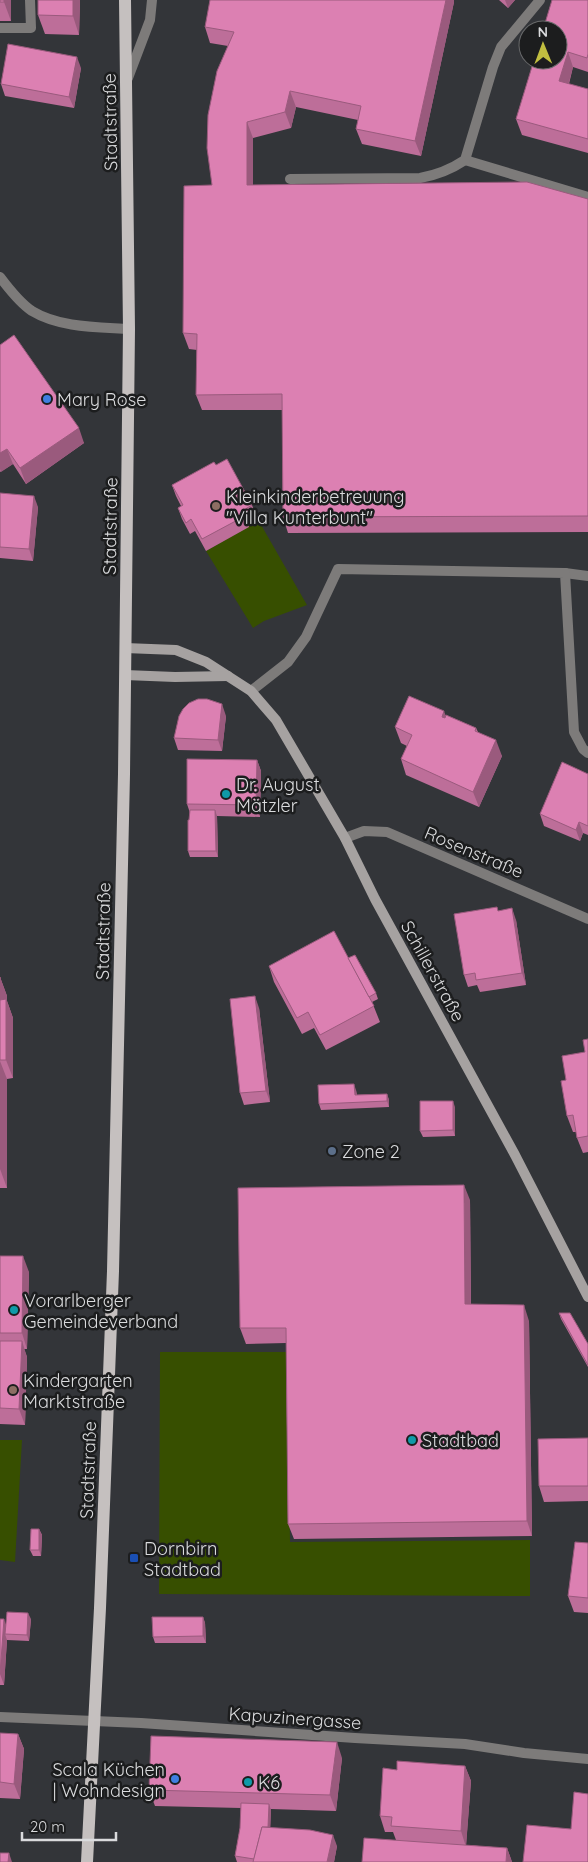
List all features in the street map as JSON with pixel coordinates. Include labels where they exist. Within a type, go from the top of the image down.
[{"type":"main road","name":"Stadtstraße","points":[[87,1862],[113,1271],[125,675],[129,329],[125,0]]},
{"type":"street","points":[[0,28],[30,28],[30,0]]},
{"type":"street","points":[[127,81],[150,20],[152,0]]},
{"type":"street","points":[[290,179],[420,178],[438,175],[465,160],[492,67],[501,47],[540,0]]},
{"type":"street","points":[[465,160],[588,197]]},
{"type":"street","points":[[0,277],[9,289],[32,310],[55,321],[83,326],[129,329]]},
{"type":"street","points":[[251,691],[288,662],[306,637],[338,569],[565,573],[588,576]]},
{"type":"street","points":[[565,573],[574,732],[583,749],[588,753]]},
{"type":"street","name":"Schillerstraße","points":[[125,648],[176,650],[206,662],[251,691],[276,720],[345,838],[376,899],[515,1155],[588,1297]]},
{"type":"street","points":[[125,675],[175,677],[229,676]]},
{"type":"street","name":"Rosenstraße","points":[[345,838],[364,831],[387,832],[588,919]]},
{"type":"street","name":"Kapuzinergasse","points":[[0,1717],[141,1723],[464,1744],[524,1753],[588,1759]]},
{"type":"green space","points":[[256,516],[307,605],[264,621],[253,628],[206,551],[248,527],[246,522]]},
{"type":"green space","points":[[160,1352],[287,1352],[290,1542],[530,1540],[530,1596],[159,1594]]},
{"type":"green space","points":[[0,1440],[22,1440],[15,1562],[0,1560]]},
{"type":"building","points":[[38,0],[73,0],[73,16],[38,15]]},
{"type":"building","points":[[210,0],[446,0],[415,141],[356,129],[361,106],[290,91],[285,112],[247,122],[247,185],[527,182],[588,199],[588,516],[283,517],[282,394],[196,395],[197,334],[183,333],[184,186],[212,185],[207,148],[208,115],[217,71],[234,32],[205,27]]},
{"type":"building","points":[[552,0],[588,0],[587,58],[568,52],[568,20],[546,20]]},
{"type":"building","points":[[8,44],[77,57],[69,97],[1,84]]},
{"type":"building","points":[[531,70],[562,70],[559,81],[588,89],[588,139],[516,119]]},
{"type":"building","points":[[14,335],[79,428],[20,468],[7,449],[0,453],[0,345]]},
{"type":"building","name":"Kleinkinderbetreuung \"Villa Kunterbunt\"","points":[[227,459],[252,505],[242,511],[245,516],[202,539],[191,519],[186,523],[178,508],[183,505],[172,485],[214,462],[216,465]]},
{"type":"building","points":[[0,493],[34,496],[29,549],[0,547]]},
{"type":"building","points":[[409,696],[444,711],[442,717],[445,718],[446,715],[476,728],[475,731],[496,740],[473,792],[401,759],[412,735],[395,727]]},
{"type":"building","points":[[198,699],[207,699],[222,704],[218,740],[174,738],[179,716],[183,709],[189,703]]},
{"type":"building","name":"Dr. August Mätzler","points":[[187,759],[257,760],[256,805],[187,804]]},
{"type":"building","points":[[562,762],[588,774],[588,826],[579,822],[576,830],[540,814]]},
{"type":"building","points":[[190,810],[215,810],[216,851],[188,851],[188,820]]},
{"type":"building","points":[[497,907],[498,911],[512,908],[522,973],[476,980],[475,973],[464,975],[454,914]]},
{"type":"building","points":[[334,931],[374,1006],[320,1035],[308,1012],[297,1018],[269,966]]},
{"type":"building","points":[[355,955],[376,993],[369,997],[348,958]]},
{"type":"building","points":[[255,996],[266,1091],[240,1093],[230,999]]},
{"type":"building","points":[[6,999],[6,1060],[0,1060],[0,1000]]},
{"type":"building","points":[[588,1039],[588,1136],[577,1138],[573,1115],[567,1116],[561,1081],[566,1080],[562,1056],[585,1052],[583,1040]]},
{"type":"building","points":[[354,1084],[355,1095],[387,1094],[387,1101],[319,1104],[318,1085]]},
{"type":"building","points":[[420,1101],[453,1101],[453,1130],[420,1131]]},
{"type":"building","name":"Stadtbad","points":[[464,1185],[465,1304],[524,1305],[527,1521],[288,1524],[286,1328],[240,1328],[238,1188]]},
{"type":"building","name":"Vorarlberger Gemeindeverband","points":[[0,1256],[23,1256],[22,1333],[0,1333]]},
{"type":"building","points":[[559,1313],[570,1313],[588,1344],[588,1365]]},
{"type":"building","points":[[0,1341],[22,1341],[19,1409],[0,1408]]},
{"type":"building","points":[[588,1438],[588,1486],[539,1486],[538,1439]]},
{"type":"building","points":[[31,1529],[39,1529],[39,1550],[30,1550]]},
{"type":"building","points":[[575,1542],[588,1543],[588,1598],[568,1596]]},
{"type":"building","points":[[7,1612],[28,1613],[27,1635],[5,1634]]},
{"type":"building","points":[[152,1617],[203,1617],[203,1636],[153,1637]]},
{"type":"building","points":[[0,1619],[4,1619],[0,1674]]},
{"type":"building","points":[[0,1733],[18,1734],[14,1784],[0,1782]]},
{"type":"building","name":"K6","points":[[151,1736],[337,1742],[330,1795],[149,1790]]},
{"type":"building","points":[[397,1761],[465,1766],[461,1831],[391,1826],[392,1817],[380,1816],[383,1768],[397,1770]]},
{"type":"building","points":[[574,1792],[588,1794],[588,1862],[523,1862],[527,1825],[571,1829]]},
{"type":"building","points":[[241,1803],[269,1804],[268,1827],[262,1827],[254,1859],[235,1856],[240,1828]]},
{"type":"building","points":[[262,1827],[310,1830],[333,1835],[327,1862],[253,1862]]},
{"type":"building","points":[[364,1838],[507,1848],[506,1862],[362,1862]]},
{"type":"building","points":[[0,1853],[9,1853],[8,1862],[0,1862]]},
{"type":"place","name":"Mary Rose","points":[[47,399]]},
{"type":"place","name":"Kleinkinderbetreuung \"Villa Kunterbunt\"","points":[[216,506]]},
{"type":"place","name":"Dr. August Mätzler","points":[[226,794]]},
{"type":"place","name":"Zone 2","points":[[332,1151]]},
{"type":"place","name":"Vorarlberger Gemeindeverband","points":[[14,1310]]},
{"type":"place","name":"Kindergarten Marktstraße","points":[[13,1390]]},
{"type":"place","name":"Stadtbad","points":[[412,1440]]},
{"type":"place","name":"Dornbirn Stadtbad","points":[[134,1558]]},
{"type":"place","name":"Scala Küchen | Wohndesign","points":[[175,1779]]},
{"type":"place","name":"K6","points":[[248,1782]]}]
